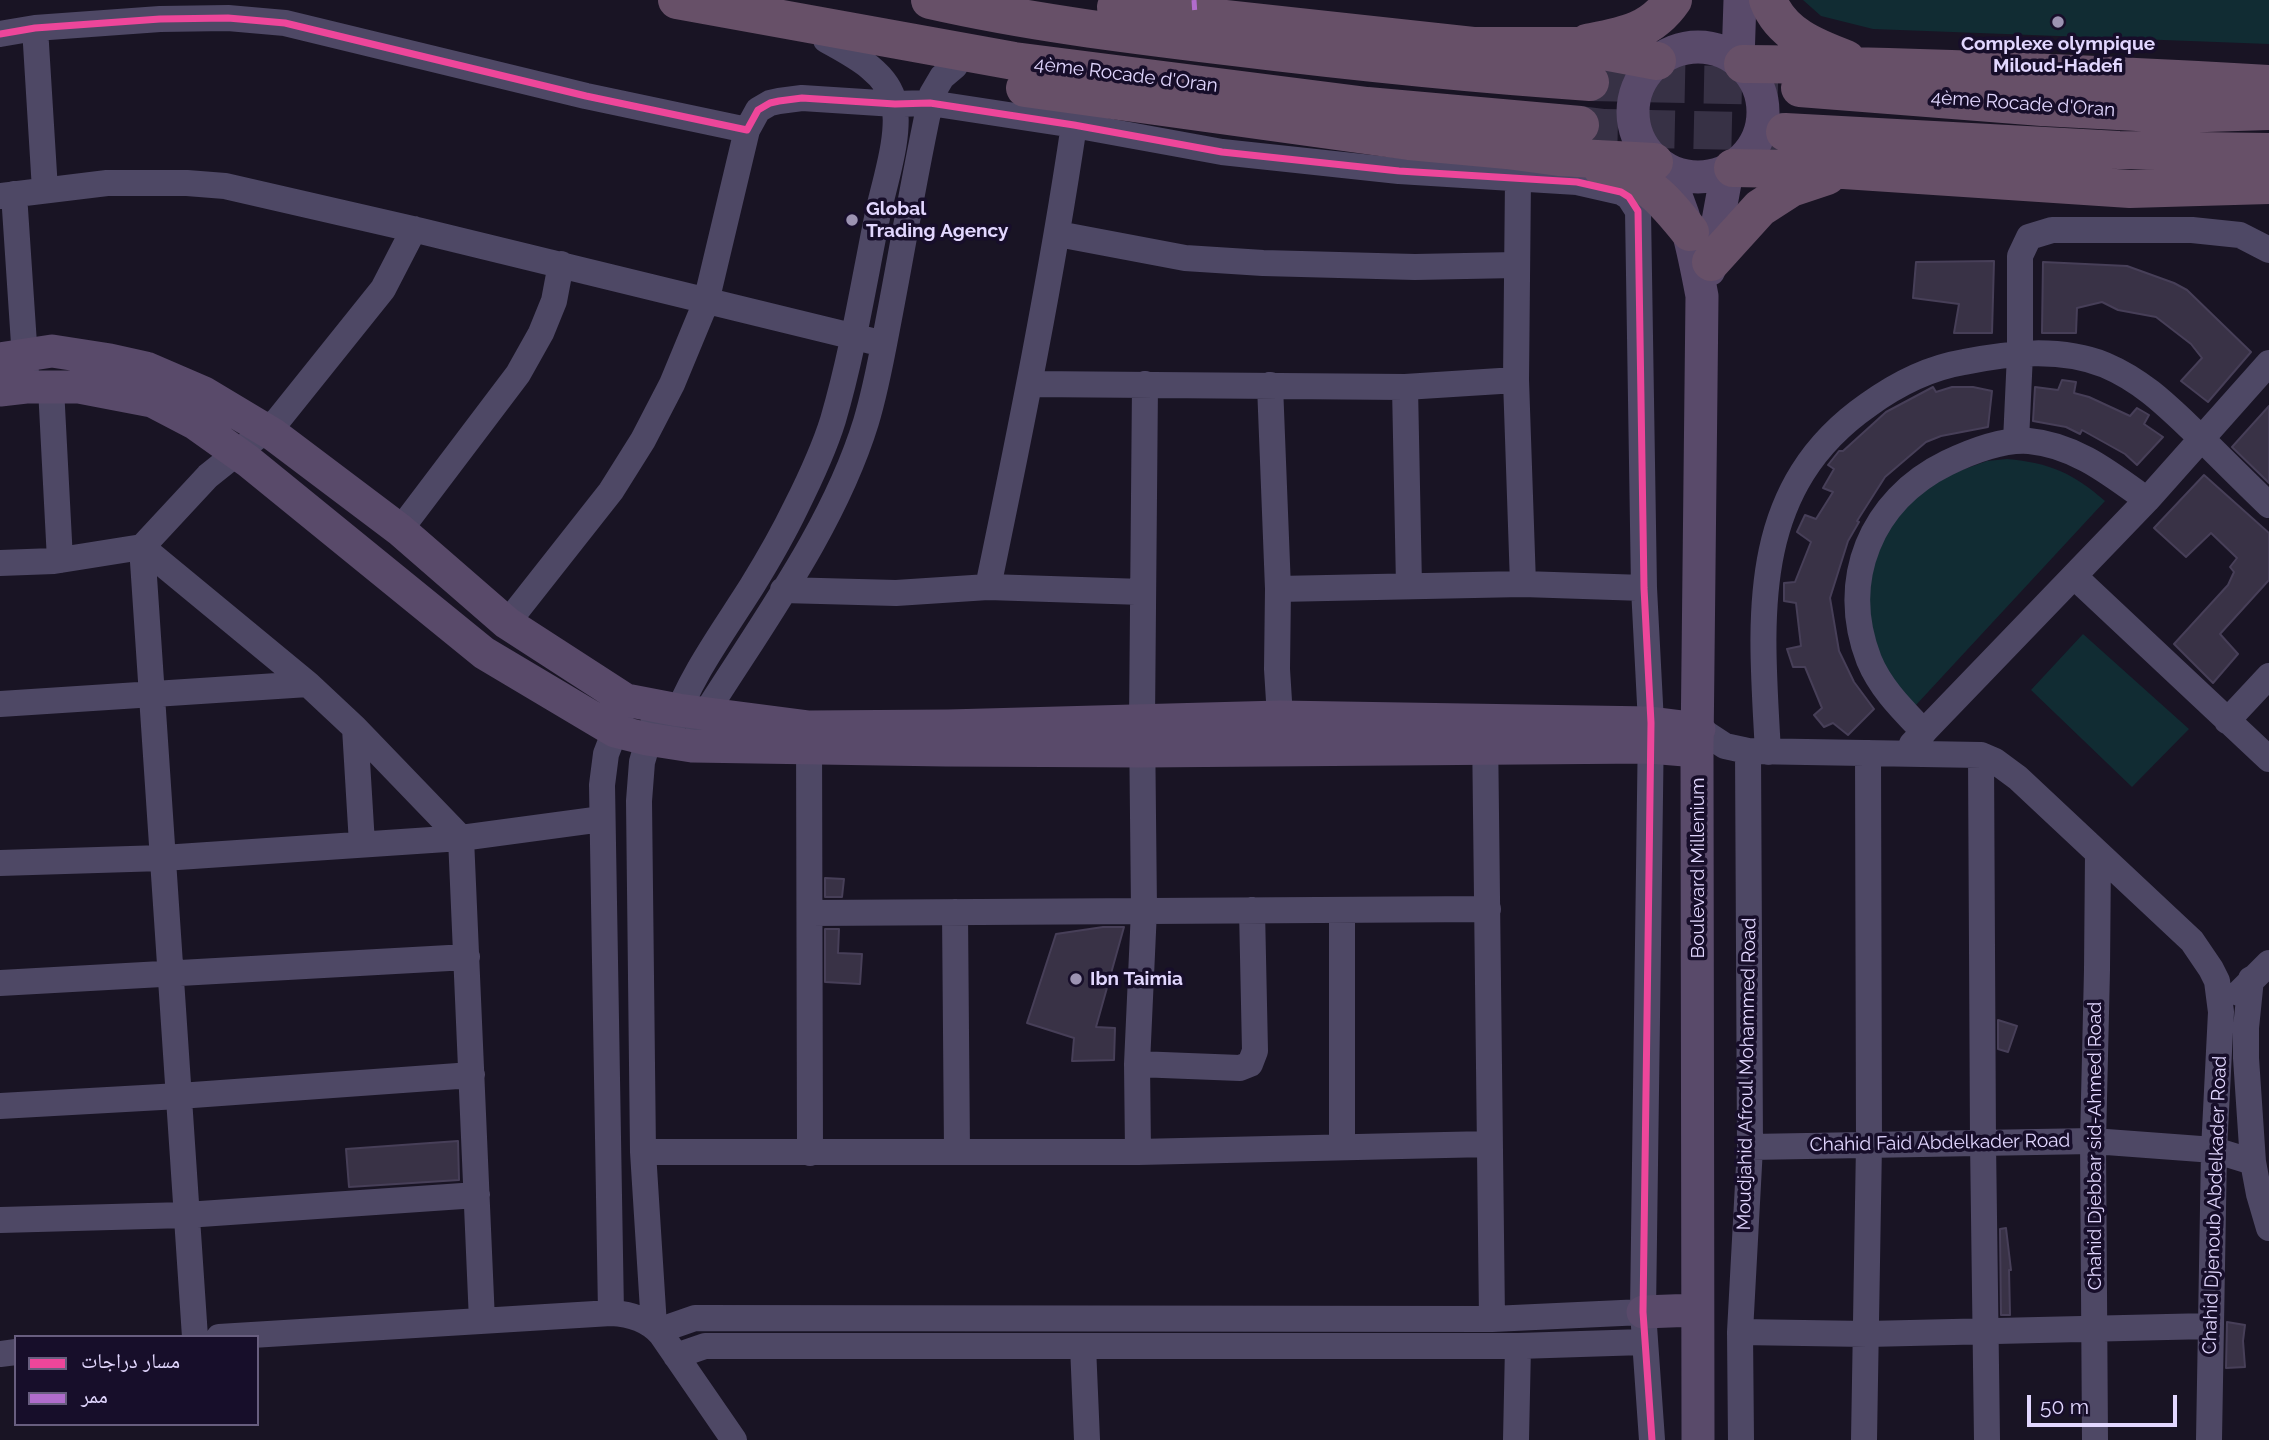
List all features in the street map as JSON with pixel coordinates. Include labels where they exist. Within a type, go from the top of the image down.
[{"type":"highway","name":"4ème Rocade d'Oran","points":[[677,0],[1014,61],[1367,106],[1580,125]]},
{"type":"highway","name":"4ème Rocade d'Oran","points":[[930,0],[1097,31],[1465,74],[1590,82]]},
{"type":"highway","points":[[1056,0],[1473,46],[1577,46],[1659,59]]},
{"type":"highway","points":[[1577,46],[1625,36],[1647,26],[1675,0]]},
{"type":"highway","points":[[1768,0],[1780,22],[1793,34],[1816,47],[1860,65]]},
{"type":"highway","points":[[764,16],[792,30],[826,40],[955,66],[1041,91],[1409,141],[1659,165]]},
{"type":"highway","points":[[1741,62],[2054,72],[2269,84]]},
{"type":"highway","name":"4ème Rocade d'Oran","points":[[1778,86],[2042,107],[2175,114],[2269,111]]},
{"type":"highway","name":"4ème Rocade d'Oran","points":[[1785,132],[2119,150],[2269,152]]},
{"type":"highway","points":[[1559,157],[1624,174],[1649,187],[1666,202],[1701,263],[1775,197],[1791,188],[1844,170]]},
{"type":"highway","points":[[1730,170],[1844,170],[2130,189],[2269,185]]},
{"type":"main road","points":[[1659,59],[1675,0]]},
{"type":"main road","points":[[1740,0],[1741,62]]},
{"type":"main road","points":[[1659,165],[1678,175],[1711,177],[1730,170],[1748,154],[1759,137],[1763,118],[1762,98],[1755,79],[1741,62],[1721,50],[1701,46],[1681,48],[1659,59],[1642,78],[1633,99],[1633,122],[1640,144],[1659,165],[1678,196],[1701,263]]},
{"type":"main road","points":[[1701,263],[1730,170]]},
{"type":"main road","name":"Boulevard Millenium","points":[[1698,1440],[1696,1310],[1727,746],[1701,263]]},
{"type":"main road","points":[[12,356],[52,351],[146,368],[204,393],[265,430],[400,530],[506,623],[621,715],[680,710],[809,737]]},
{"type":"main road","points":[[26,388],[79,387],[152,401],[196,424],[236,452],[484,653],[621,715],[668,743],[809,737],[1485,734],[1650,735],[1727,746]]},
{"type":"main road","points":[[1142,736],[1280,717],[1485,734]]},
{"type":"main road","points":[[1644,1327],[1696,1310]]},
{"type":"street","points":[[0,34],[35,28],[160,19],[228,18],[285,23],[586,96],[747,130]]},
{"type":"street","points":[[35,28],[46,190]]},
{"type":"street","points":[[658,1330],[643,1152],[639,801],[642,762],[668,743],[699,668],[770,556],[797,506],[833,421],[893,144],[895,104],[889,89],[879,76],[826,40]]},
{"type":"street","points":[[668,743],[680,710],[783,590],[821,525],[848,469],[867,420],[930,103],[936,85],[955,66]]},
{"type":"street","points":[[506,623],[618,481],[673,384],[706,302],[749,123],[758,110],[770,103],[802,98],[895,104],[930,103],[1074,125],[1222,152],[1399,171],[1577,182],[1611,189],[1629,197],[1639,211],[1644,588],[1650,735],[1644,1327],[1652,1440]]},
{"type":"street","points":[[988,587],[1058,234],[1074,125]]},
{"type":"street","points":[[1518,178],[1517,380],[1522,584]]},
{"type":"street","points":[[60,560],[26,388],[12,356],[7,195],[107,183],[225,186],[561,264],[884,344]]},
{"type":"street","points":[[0,563],[60,560],[142,547],[208,476],[278,420],[383,289],[414,229]]},
{"type":"street","points":[[2016,441],[2020,354],[2020,256],[2029,237],[2052,230],[2192,230],[2240,235],[2269,250]]},
{"type":"street","points":[[1058,234],[1185,258],[1211,260],[1309,266],[1516,265]]},
{"type":"street","points":[[400,530],[518,374],[541,333],[554,302],[561,264]]},
{"type":"street","name":"Moudjahid Afroul Mohammed Road","points":[[1741,1440],[1740,1332],[1750,1147],[1727,746],[1762,635],[1766,583],[1780,519],[1795,486],[1819,447],[1848,419],[1901,383],[1947,365],[2020,354],[2076,357],[2104,365],[2155,394],[2269,505]]},
{"type":"street","points":[[1904,753],[2147,500],[2269,362]]},
{"type":"street","points":[[1030,384],[1405,387],[1517,380]]},
{"type":"street","points":[[1138,1152],[1137,1064],[1144,910],[1142,736],[1145,384]]},
{"type":"street","points":[[1270,385],[1280,717]]},
{"type":"street","points":[[1405,387],[1409,586]]},
{"type":"street","points":[[1924,732],[1887,693],[1870,661],[1861,634],[1858,598],[1861,563],[1872,534],[1893,501],[1926,473],[1971,452],[2016,441],[2065,448],[2104,468],[2147,500]]},
{"type":"street","points":[[142,547],[308,684],[355,728],[461,838],[482,1321]]},
{"type":"street","points":[[142,547],[195,1335]]},
{"type":"street","points":[[2075,577],[2269,759]]},
{"type":"street","points":[[1278,589],[1522,584],[1644,588]]},
{"type":"street","points":[[783,590],[896,593],[988,587],[1143,592]]},
{"type":"street","points":[[2227,721],[2269,676]]},
{"type":"street","points":[[0,704],[308,684]]},
{"type":"street","points":[[611,1313],[602,819],[603,769],[621,715]]},
{"type":"street","points":[[355,728],[362,844]]},
{"type":"street","points":[[1485,734],[1492,1319]]},
{"type":"street","points":[[809,737],[810,1153]]},
{"type":"street","points":[[1727,746],[1981,755],[1987,1440]]},
{"type":"street","points":[[1864,1440],[1869,1144],[1868,753]]},
{"type":"street","name":"Chahid Djenoub Abdelkader Road","points":[[1981,755],[1995,761],[2018,778],[2192,941],[2217,981],[2221,1012],[2214,1150],[2209,1440]]},
{"type":"street","points":[[0,863],[163,858],[461,838],[602,819]]},
{"type":"street","name":"Chahid Djebbar sid-Ahmed Road","points":[[2095,1440],[2092,1140],[2098,853]]},
{"type":"street","points":[[810,913],[1488,909]]},
{"type":"street","points":[[1137,1064],[1240,1068],[1250,1064],[1255,1051],[1252,910]]},
{"type":"street","points":[[1342,911],[1342,1147]]},
{"type":"street","points":[[956,912],[957,1152]]},
{"type":"street","points":[[0,984],[467,957]]},
{"type":"street","points":[[2221,1012],[2260,971]]},
{"type":"street","points":[[2260,971],[2246,1028],[2246,1058],[2253,1162],[2269,1228]]},
{"type":"street","points":[[0,1106],[472,1075]]},
{"type":"street","name":"Chahid Faid Abdelkader Road","points":[[1750,1147],[2092,1140],[2214,1150],[2253,1162]]},
{"type":"street","points":[[643,1152],[1138,1152],[1489,1144]]},
{"type":"street","points":[[0,1220],[187,1215],[477,1195]]},
{"type":"street","points":[[252,1335],[611,1313],[633,1316],[658,1330],[734,1440]]},
{"type":"street","points":[[1126,1317],[1126,1346]]},
{"type":"street","points":[[658,1330],[695,1318],[1492,1319],[1644,1327]]},
{"type":"street","points":[[1740,1332],[1867,1334],[2210,1326]]},
{"type":"street","points":[[676,1356],[705,1346],[1518,1346],[1644,1327]]},
{"type":"street","points":[[1083,1346],[1087,1440]]},
{"type":"street","points":[[1516,1440],[1518,1346]]},
{"type":"green space","name":"Complexe olympique Miloud-Hadefi","points":[[1803,0],[2269,0],[2269,44],[1873,29],[1821,16]]},
{"type":"green space","points":[[2007,459],[2036,463],[2060,471],[2082,483],[2105,501],[1916,705],[1889,688],[1862,612],[1878,535],[1934,480],[1987,461]]},
{"type":"green space","points":[[2083,634],[2189,729],[2132,787],[2031,690]]},
{"type":"building","points":[[1994,261],[1992,333],[1954,333],[1959,304],[1913,298],[1916,262]]},
{"type":"building","points":[[2043,262],[2127,266],[2174,283],[2187,290],[2251,352],[2208,402],[2181,381],[2202,358],[2191,344],[2156,317],[2118,310],[2102,302],[2077,308],[2076,333],[2042,333]]},
{"type":"building","points":[[2062,380],[2076,382],[2074,393],[2130,416],[2137,408],[2149,415],[2144,424],[2163,437],[2137,465],[2125,454],[2082,430],[2080,434],[2066,427],[2033,421],[2035,387],[2058,390]]},
{"type":"building","points":[[1933,387],[1936,392],[1952,387],[1992,391],[1988,427],[1941,436],[1926,442],[1885,477],[1857,521],[1859,522],[1848,541],[1830,598],[1839,651],[1854,682],[1874,709],[1848,735],[1833,723],[1824,727],[1814,715],[1822,708],[1805,667],[1793,667],[1787,649],[1801,646],[1796,603],[1784,601],[1784,583],[1795,582],[1811,542],[1797,532],[1805,515],[1816,519],[1833,492],[1823,488],[1834,469],[1828,465],[1839,451],[1843,451],[1886,412]]},
{"type":"building","points":[[2269,406],[2269,483],[2232,447]]},
{"type":"building","points":[[2204,475],[2269,533],[2269,580],[2220,634],[2238,654],[2213,683],[2174,644],[2228,585],[2234,572],[2230,567],[2237,558],[2211,533],[2186,557],[2154,528]]},
{"type":"building","points":[[825,878],[844,879],[842,897],[825,897]]},
{"type":"building","name":"Ibn Taimia","points":[[1103,927],[1124,927],[1096,1027],[1115,1028],[1114,1060],[1072,1061],[1074,1038],[1027,1023],[1056,934]]},
{"type":"building","points":[[825,929],[839,929],[838,953],[862,954],[860,984],[825,982]]},
{"type":"building","points":[[1998,1020],[2017,1026],[2008,1052],[1998,1049]]},
{"type":"building","points":[[458,1141],[459,1180],[349,1187],[346,1149]]},
{"type":"building","points":[[2006,1228],[2011,1270],[2010,1315],[2001,1315],[2000,1229]]},
{"type":"building","points":[[2227,1322],[2245,1325],[2245,1367],[2226,1368]]},
{"type":"tunnel","points":[[1590,82],[1778,86]]},
{"type":"tunnel","points":[[1580,125],[1604,128],[1785,132]]},
{"type":"marked path","points":[[1194,0],[1195,15]]},
{"type":"cycle path","points":[[0,34],[35,28],[160,19],[228,18],[285,23],[586,96],[747,130],[758,110],[779,101],[802,98],[895,104],[930,103],[1074,125],[1222,152],[1399,171],[1577,182],[1621,192],[1629,197],[1638,211],[1644,588],[1651,723],[1643,1312],[1652,1440]]},
{"type":"place","name":"Complexe olympique Miloud-Hadefi","points":[[2058,22]]},
{"type":"place","name":"Global Trading Agency","points":[[852,220]]},
{"type":"place","name":"Ibn Taimia","points":[[1076,979]]}]
